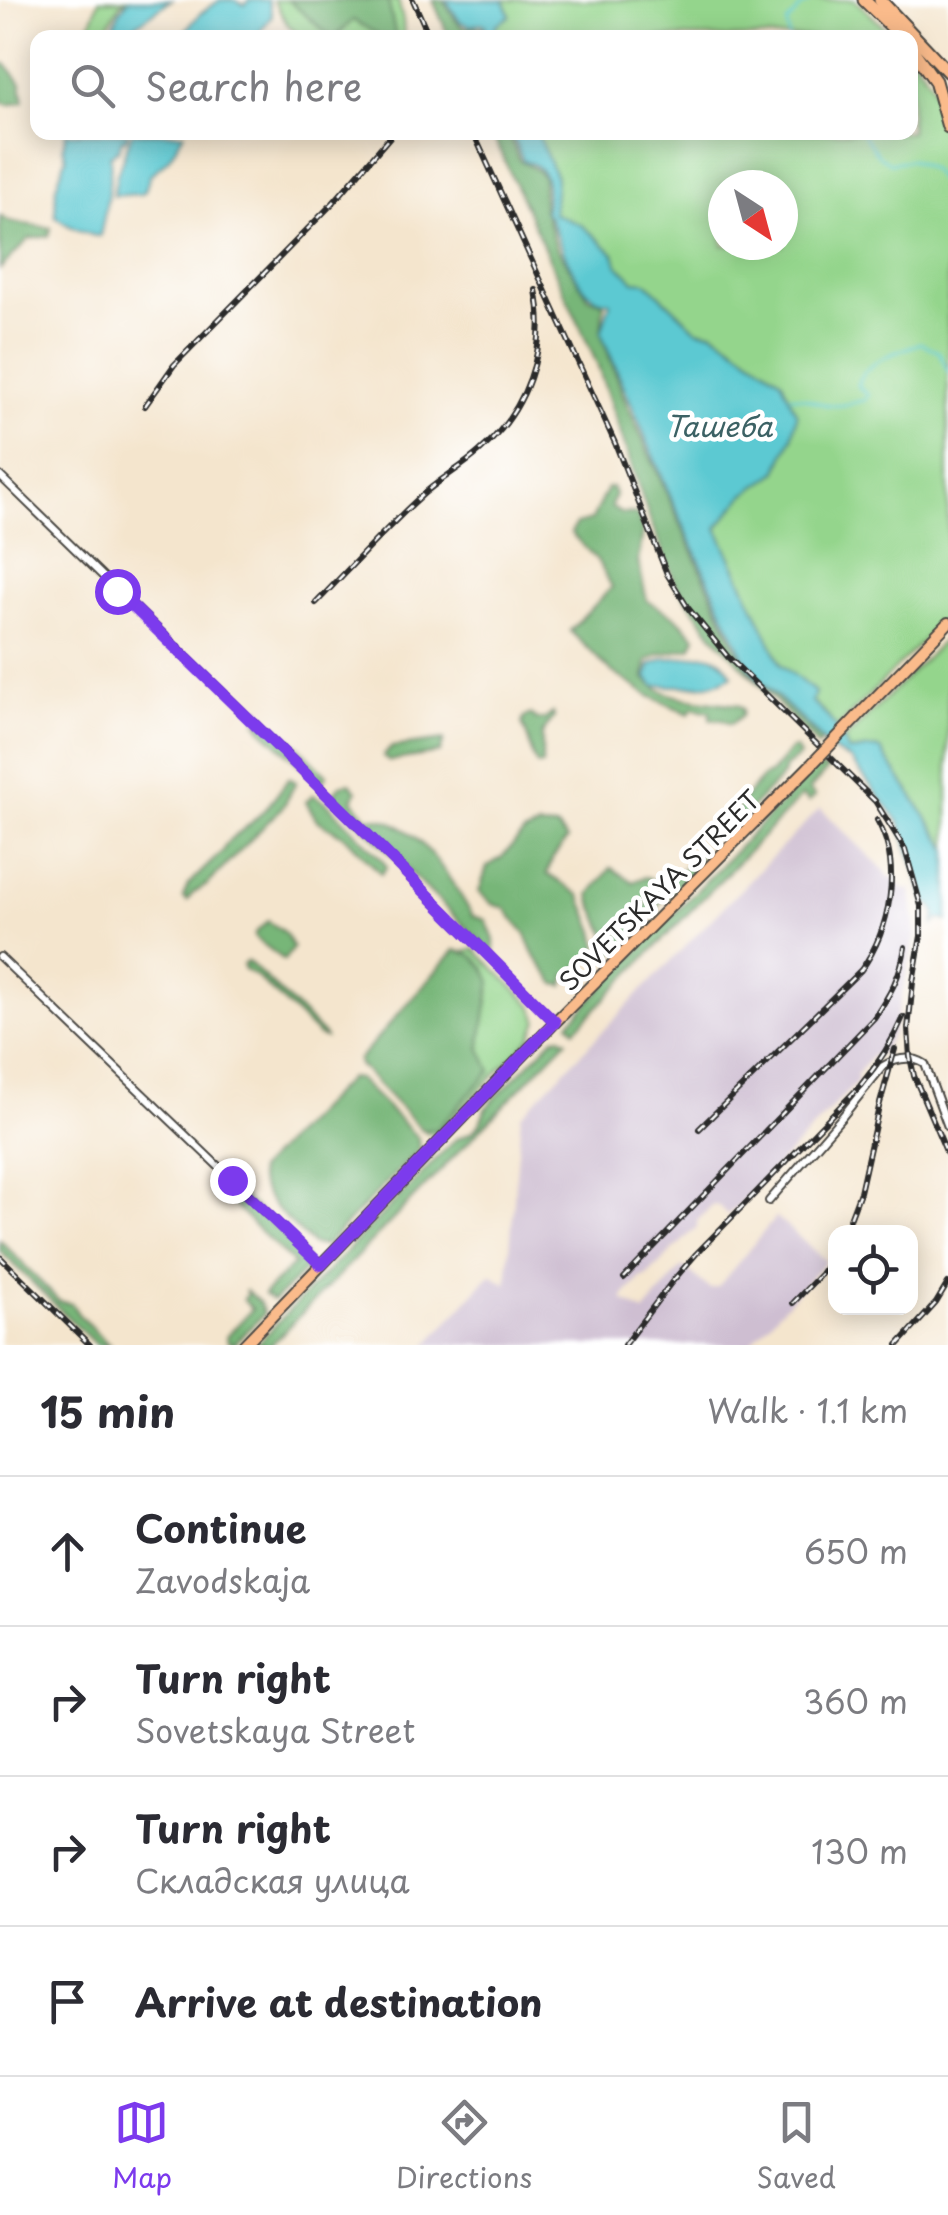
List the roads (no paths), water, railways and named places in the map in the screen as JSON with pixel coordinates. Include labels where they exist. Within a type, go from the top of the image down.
[{"type":"highway","points":[[864,0],[895,30]]},
{"type":"highway","points":[[880,0],[908,30]]},
{"type":"highway","points":[[918,40],[948,72]]},
{"type":"highway","points":[[918,57],[935,81],[948,128]]},
{"type":"main road","name":"SOVETSKAYA STREET","points":[[244,1345],[948,623]]},
{"type":"street","points":[[0,476],[555,1022]]},
{"type":"street","points":[[0,957],[321,1265]]},
{"type":"street","points":[[769,1201],[892,1060],[910,1058],[925,1064],[948,1127]]},
{"type":"water","points":[[129,0],[171,0],[132,30],[112,30]]},
{"type":"water","points":[[220,0],[245,5],[250,0],[268,0],[272,16],[261,30],[186,30]]},
{"type":"water","points":[[446,0],[504,0],[510,16],[495,30],[484,30],[482,23],[470,26],[460,22]]},
{"type":"water","points":[[64,140],[122,140],[119,149],[110,156],[100,236],[76,229],[55,216],[56,186],[66,158]]},
{"type":"water","points":[[129,140],[180,140],[168,160],[150,175],[141,194],[113,196]]},
{"type":"water","name":"Ташеба","points":[[514,140],[540,140],[556,178],[553,213],[581,225],[596,237],[634,281],[646,282],[697,330],[713,332],[781,379],[797,415],[777,472],[744,495],[717,528],[781,665],[815,692],[812,702],[833,724],[848,751],[881,750],[948,849],[948,921],[939,919],[934,924],[936,912],[926,903],[900,823],[850,759],[827,746],[758,678],[745,660],[601,333],[610,302],[587,291],[574,272],[545,213],[546,180],[539,168],[523,161]]},
{"type":"water","points":[[705,655],[721,661],[732,675],[694,686],[654,686],[647,678],[650,665],[663,659]]},
{"type":"waterway","points":[[788,30],[787,23],[809,0]]},
{"type":"waterway","points":[[867,140],[890,163],[911,160],[931,169],[948,192]]},
{"type":"waterway","points":[[790,396],[834,405],[865,400],[868,395],[857,385],[861,376],[884,358],[921,343],[939,352],[948,372]]},
{"type":"railway","points":[[413,0],[426,30]]},
{"type":"railway","points":[[145,406],[174,365],[333,203],[387,140]]},
{"type":"railway","points":[[477,140],[615,443],[667,574],[688,608],[728,657],[875,801],[905,849],[921,906],[921,936],[908,1029],[910,1057],[914,1076],[948,1156]]},
{"type":"railway","points":[[316,603],[406,511],[480,451],[510,417],[536,357],[536,290]]},
{"type":"railway","points":[[699,1129],[861,970],[871,954],[886,917],[891,877],[890,857],[877,820]]},
{"type":"railway","points":[[624,1278],[874,1018],[894,984],[905,947]]},
{"type":"railway","points":[[624,1345],[696,1254],[860,1086],[903,1017]]},
{"type":"railway","points":[[848,1225],[860,1192],[895,1049]]},
{"type":"railway","points":[[0,1257],[90,1345]]},
{"type":"railway","points":[[793,1303],[828,1264]]},
{"type":"railway","points":[[898,1345],[936,1303],[948,1283]]}]
